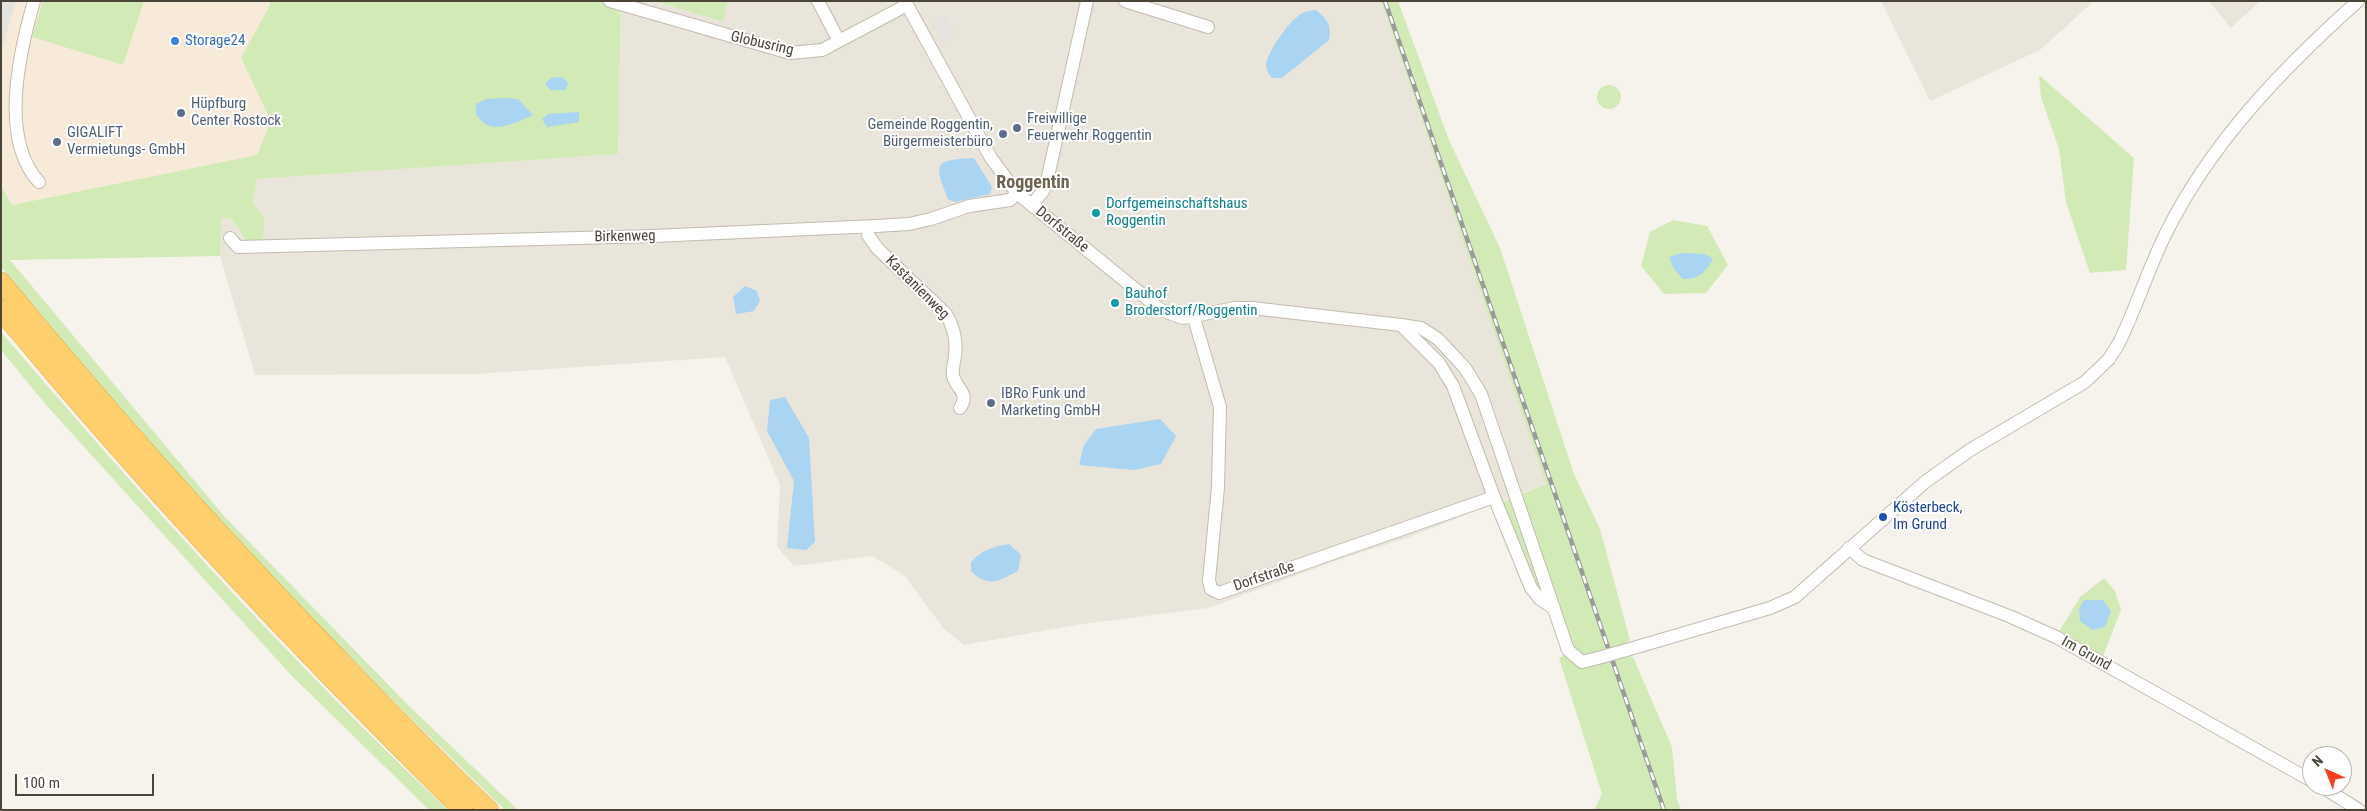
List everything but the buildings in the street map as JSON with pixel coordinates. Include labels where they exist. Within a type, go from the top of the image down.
[{"type":"highway","points":[[1,282],[126,431],[250,567],[362,684],[489,810]]},
{"type":"highway","points":[[1,310],[113,444],[237,580],[347,696],[463,810]]},
{"type":"street","points":[[34,1],[12,76],[7,110],[8,127],[17,157],[26,173],[39,182]]},
{"type":"street","name":"Globusring","points":[[610,1],[790,53],[822,50],[906,3]]},
{"type":"street","points":[[818,1],[840,41]]},
{"type":"street","points":[[1032,205],[1043,192],[1047,181],[1088,1]]},
{"type":"street","points":[[1125,1],[1208,27]]},
{"type":"street","points":[[1850,548],[1883,517],[1947,466],[2072,391],[2085,382],[2109,359],[2120,343],[2165,236],[2184,200],[2215,153],[2249,108],[2299,55],[2358,1]]},
{"type":"street","name":"Dorfstraße","points":[[906,3],[991,158],[1017,193],[1161,310],[1183,318],[1194,318],[1234,308],[1252,308],[1421,328],[1438,339],[1465,368],[1481,394],[1568,650],[1582,662],[1788,601],[1850,548]]},
{"type":"street","name":"Birkenweg","points":[[230,238],[238,246],[653,236],[868,227],[908,224],[931,219],[969,206],[1010,200],[1017,193]]},
{"type":"street","name":"Kastanienweg","points":[[868,227],[868,235],[877,248],[946,314],[954,326],[956,339],[954,378],[964,396],[964,402],[960,408]]},
{"type":"street","name":"Dorfstraße","points":[[1194,318],[1220,406],[1218,487],[1209,580],[1211,589],[1215,592],[1219,593],[1494,497]]},
{"type":"street","name":"Dorfstraße","points":[[1401,325],[1439,362],[1453,386],[1494,497],[1531,588],[1540,599],[1552,607]]},
{"type":"street","name":"Im Grund","points":[[1850,548],[1863,560],[2009,616],[2056,637],[2302,775]]},
{"type":"street","points":[[2337,796],[2359,810]]},
{"type":"shaded area","points":[[1,1],[270,1],[270,5],[241,58],[271,121],[257,155],[12,205],[1,186]]},
{"type":"shaded area","points":[[1,1],[16,1],[1,52]]},
{"type":"shaded area","points":[[621,1],[655,1],[723,22],[728,1],[1381,1],[1546,484],[1407,538],[1338,560],[1208,608],[1082,624],[964,645],[944,629],[904,575],[872,556],[794,566],[777,547],[780,485],[725,357],[476,374],[255,375],[220,256],[220,218],[228,218],[240,230],[246,241],[264,217],[253,203],[257,179],[618,154]]},
{"type":"shaded area","points":[[1881,1],[2094,1],[2040,50],[1930,101]]},
{"type":"shaded area","points":[[2209,1],[2260,1],[2231,28]]},
{"type":"shaded area","points":[[945,16],[956,35],[942,43],[931,24]]},
{"type":"green space","points":[[43,1],[144,1],[123,65],[32,37]]},
{"type":"green space","points":[[270,1],[621,1],[618,154],[257,179],[253,203],[264,217],[263,241],[246,241],[240,230],[229,218],[221,218],[220,256],[10,260],[224,516],[408,705],[518,810],[505,810],[368,676],[280,585],[150,444],[1,267],[1,186],[12,205],[257,155],[271,121],[241,58],[270,5]]},
{"type":"green space","points":[[655,1],[728,1],[723,22]]},
{"type":"green space","points":[[1381,1],[1398,1],[1449,140],[1500,248],[1574,474],[1600,529],[1630,640],[1622,647],[1624,655],[1633,657],[1672,747],[1677,800],[1681,810],[1594,810],[1602,794],[1559,658],[1574,649],[1540,596],[1498,504],[1546,484]]},
{"type":"green space","points":[[2039,75],[2134,158],[2126,270],[2090,273],[2066,202],[2059,149],[2041,97]]},
{"type":"green space","points":[[1609,85],[1617,89],[1621,97],[1617,105],[1609,109],[1601,105],[1597,97],[1601,89]]},
{"type":"green space","points":[[1673,220],[1707,226],[1728,265],[1706,293],[1664,294],[1641,266],[1650,232]]},
{"type":"green space","points":[[1,332],[108,456],[274,637],[448,810],[429,810],[290,674],[47,406],[1,350]]},
{"type":"green space","points":[[2104,578],[2115,591],[2121,610],[2101,661],[2057,635],[2080,597]]},
{"type":"water","points":[[1316,10],[1328,23],[1330,30],[1329,40],[1282,78],[1272,78],[1267,71],[1266,65],[1270,52],[1285,29],[1296,17],[1304,12]]},
{"type":"water","points":[[562,77],[568,83],[566,90],[550,90],[545,83],[551,78]]},
{"type":"water","points":[[487,99],[518,99],[533,115],[509,125],[497,127],[485,124],[476,115],[476,104]]},
{"type":"water","points":[[579,112],[579,122],[547,127],[542,119],[548,114]]},
{"type":"water","points":[[974,158],[992,187],[990,194],[954,202],[948,199],[940,178],[940,166],[944,162],[951,160]]},
{"type":"water","points":[[1682,253],[1705,254],[1713,259],[1701,274],[1693,278],[1683,279],[1674,269],[1669,257]]},
{"type":"water","points":[[745,286],[757,291],[760,301],[754,311],[736,314],[733,297]]},
{"type":"water","points":[[785,397],[809,438],[815,542],[806,550],[787,548],[794,481],[767,431],[770,400]]},
{"type":"water","points":[[1160,419],[1176,436],[1161,464],[1134,470],[1079,465],[1084,445],[1096,429]]},
{"type":"water","points":[[1009,544],[1021,555],[1018,571],[1000,580],[989,581],[977,577],[971,571],[971,562],[983,552]]},
{"type":"water","points":[[2084,600],[2103,600],[2111,611],[2105,627],[2092,630],[2080,621],[2079,609]]},
{"type":"railway","points":[[1385,1],[1664,810]]},
{"type":"place","name":"Storage24","points":[[175,41]]},
{"type":"place","name":"Hüpfburg Center Rostock","points":[[181,113]]},
{"type":"place","name":"Freiwillige Feuerwehr Roggentin","points":[[1017,128]]},
{"type":"place","name":"Gemeinde Roggentin, Bürgermeisterbüro","points":[[1003,134]]},
{"type":"place","name":"GIGALIFT Vermietungs- GmbH","points":[[57,142]]},
{"type":"place","name":"Dorfgemeinschaftshaus Roggentin","points":[[1096,213]]},
{"type":"place","name":"Bauhof Broderstorf/Roggentin","points":[[1115,303]]},
{"type":"place","name":"IBRo Funk und Marketing GmbH","points":[[991,403]]},
{"type":"place","name":"Kösterbeck, Im Grund","points":[[1883,517]]},
{"type":"district","name":"Roggentin","points":[[1033,183]]}]
